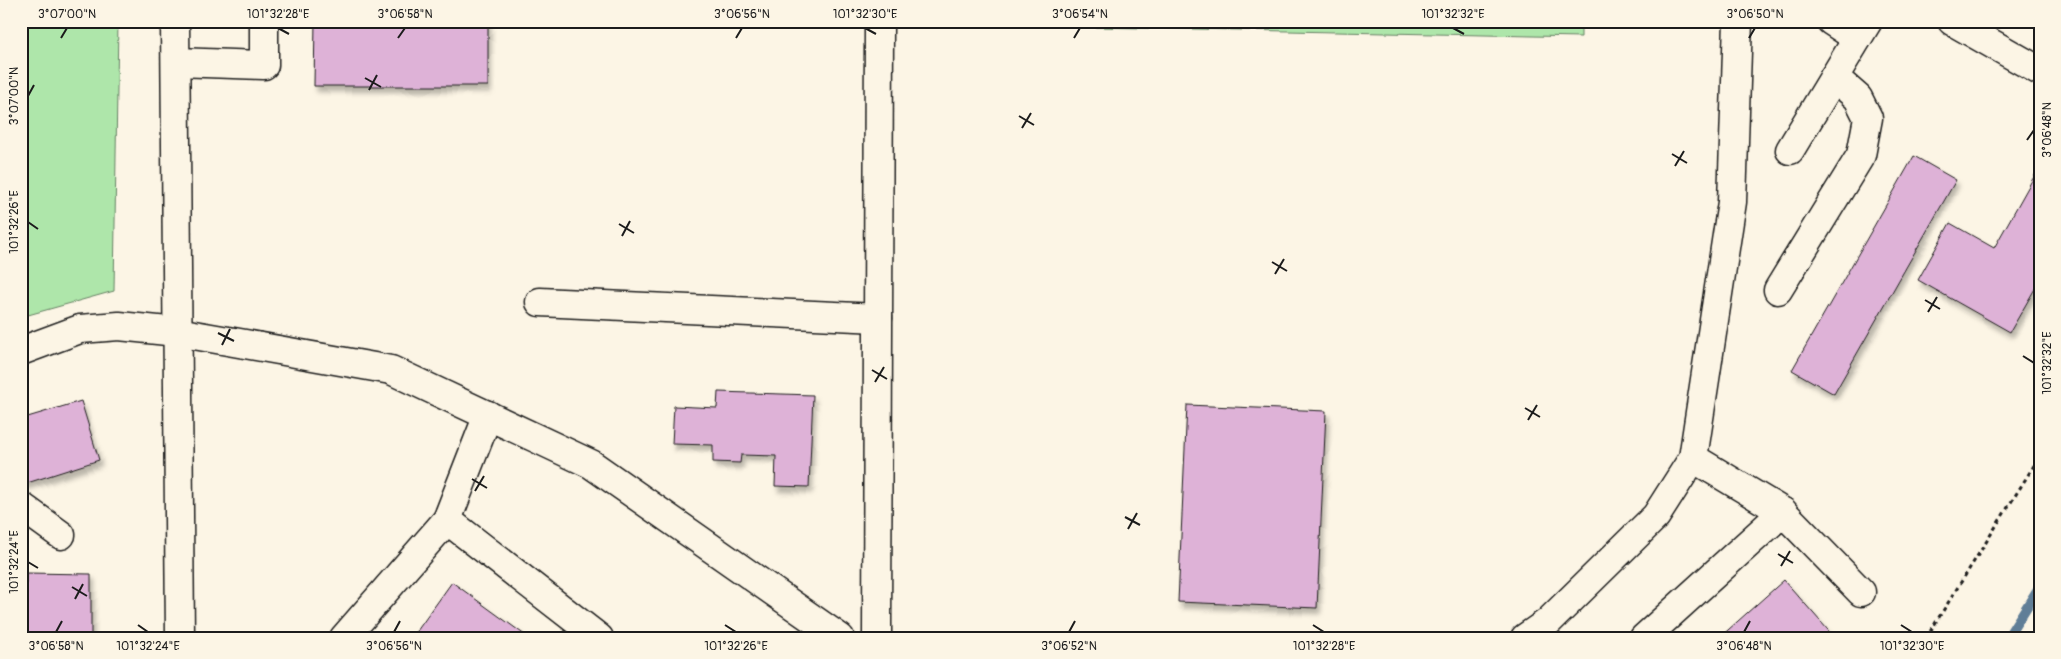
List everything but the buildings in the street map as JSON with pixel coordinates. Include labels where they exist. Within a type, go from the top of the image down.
[{"type":"lane","points":[[176,21],[180,638]]},
{"type":"lane","points":[[176,62],[264,65],[264,21]]},
{"type":"lane","points":[[877,638],[880,21]]},
{"type":"lane","points":[[1525,638],[1548,622],[1656,516],[1693,458],[1732,202],[1738,21]]},
{"type":"lane","points":[[1790,150],[1863,30],[1831,21]]},
{"type":"lane","points":[[1952,21],[2040,71]]},
{"type":"lane","points":[[1778,290],[1861,156],[1868,118],[1858,98],[1834,77]]},
{"type":"lane","points":[[540,302],[878,318]]},
{"type":"lane","points":[[21,351],[80,329],[119,326],[177,332],[391,370],[591,464],[840,638]]},
{"type":"lane","points":[[344,638],[447,520],[488,415]]},
{"type":"lane","points":[[1693,458],[1784,512],[1861,592]]},
{"type":"lane","points":[[21,506],[61,535]]},
{"type":"lane","points":[[1644,638],[1784,512]]},
{"type":"lane","points":[[447,520],[598,638]]},
{"type":"path","points":[[1926,638],[2040,456]]},
{"type":"green space","points":[[21,21],[118,21],[114,291],[21,317]]},
{"type":"green space","points":[[1090,21],[1581,21],[1581,37],[1090,27]]},
{"type":"waterway","points":[[2007,638],[2040,586]]}]
